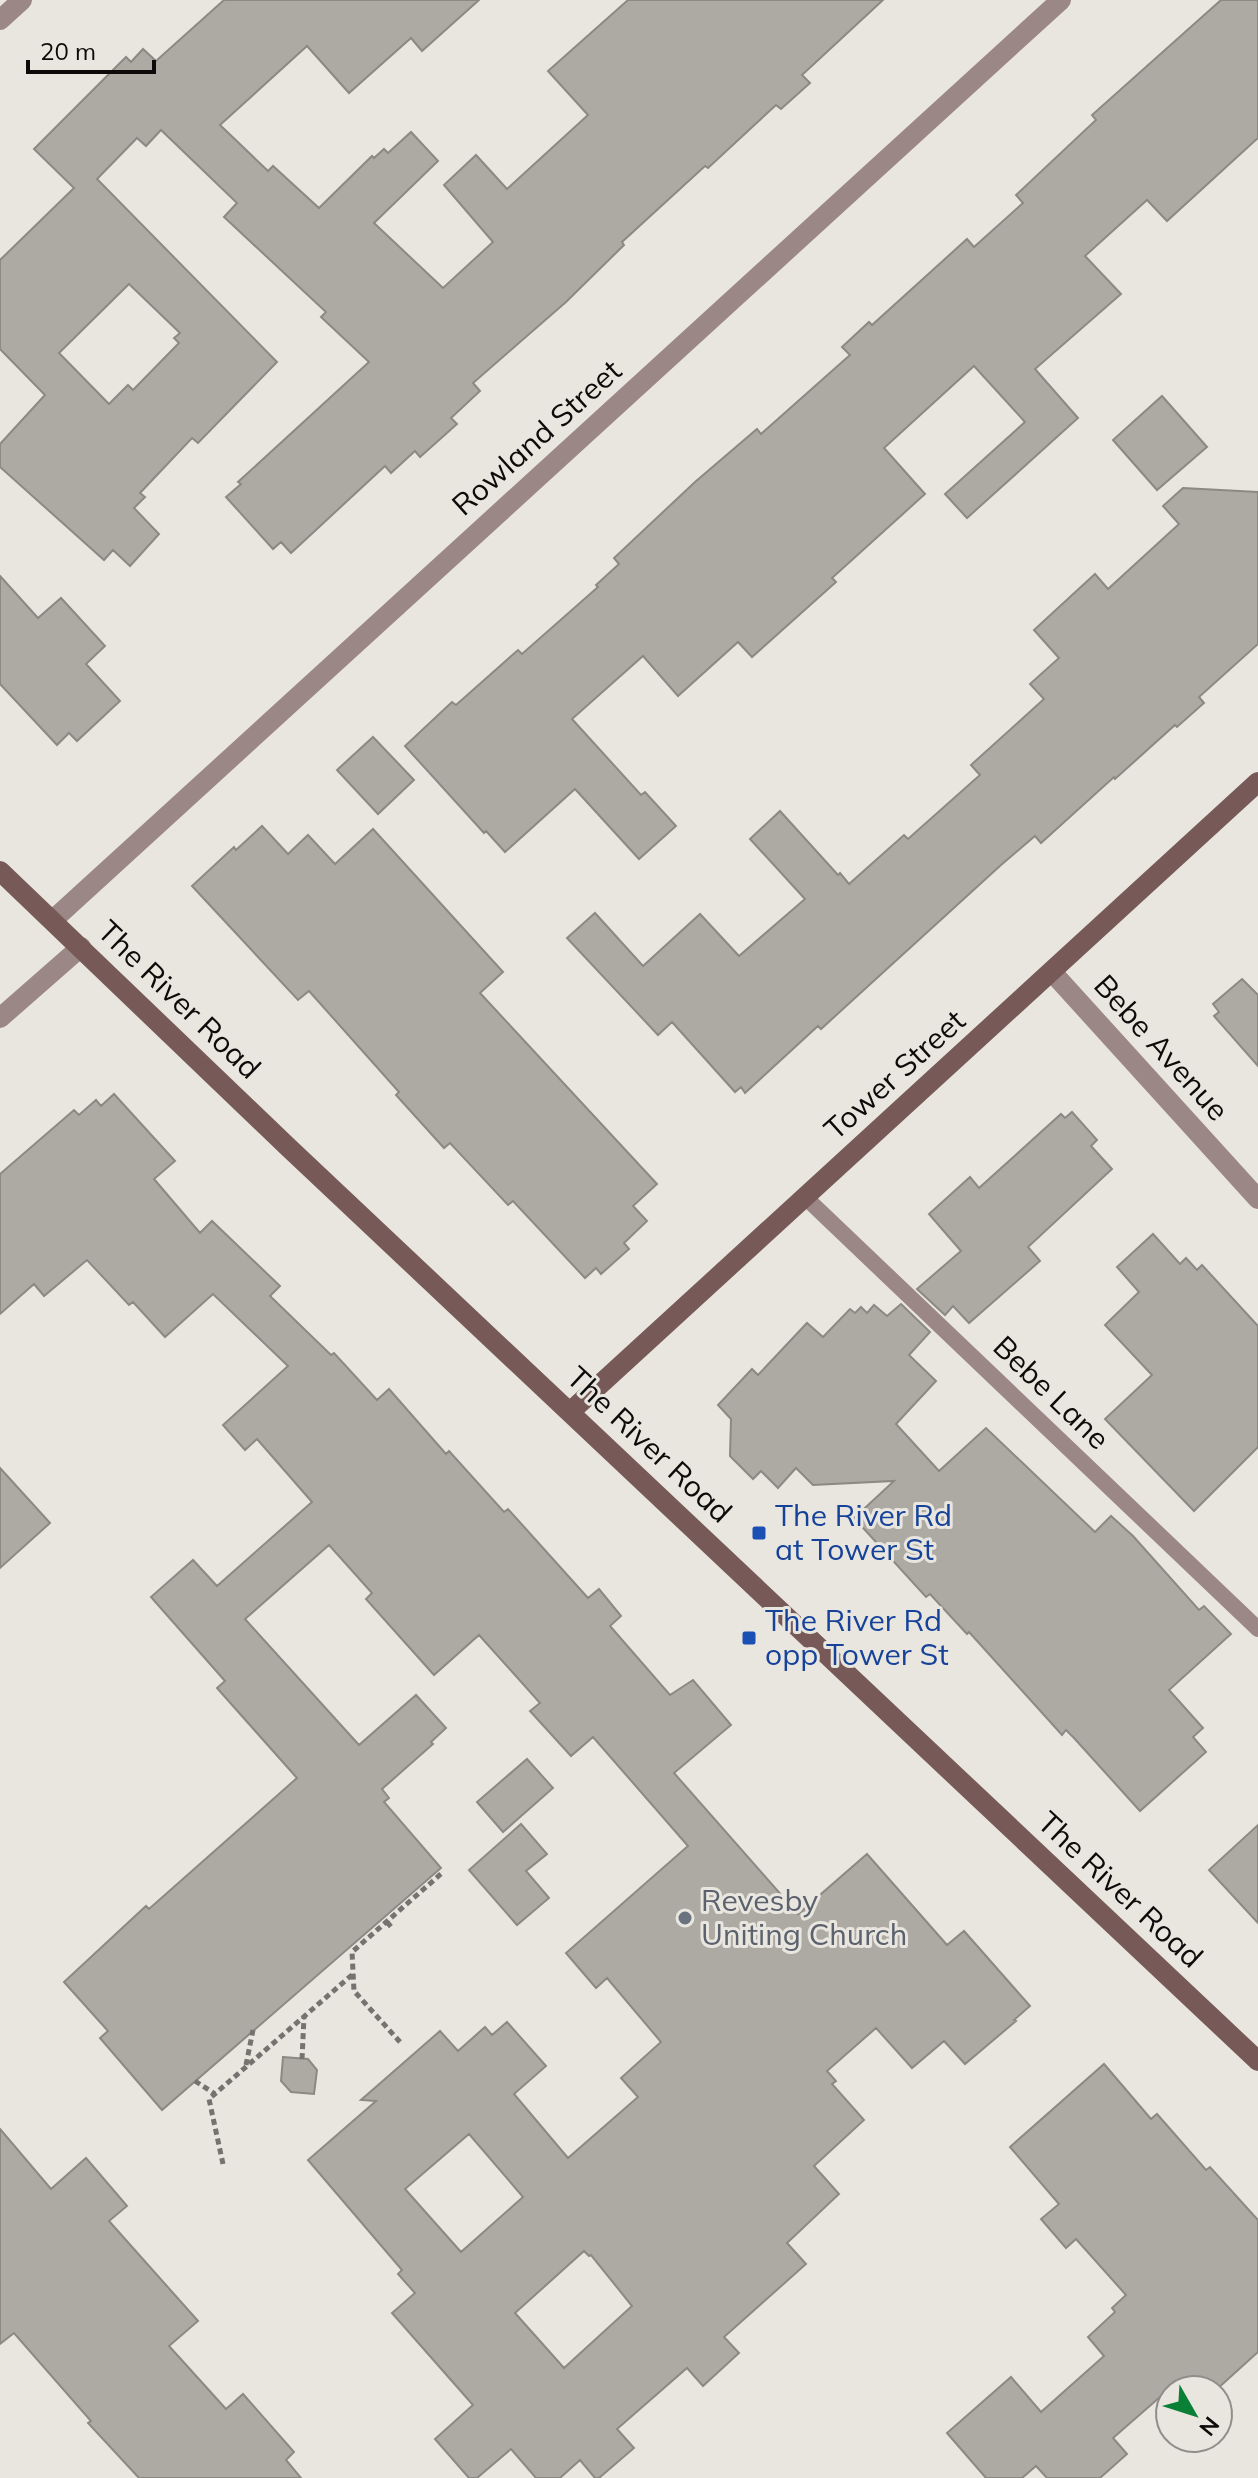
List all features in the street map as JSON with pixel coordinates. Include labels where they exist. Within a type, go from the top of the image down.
[{"type":"main road","name":"Tower Street","points":[[570,1412],[1258,782]]},
{"type":"main road","name":"The River Road","points":[[0,871],[288,1147],[1258,2061]]},
{"type":"street","points":[[0,20],[22,0]]},
{"type":"street","name":"Rowland Street","points":[[53,920],[1061,0]]},
{"type":"street","points":[[0,1018],[81,947]]},
{"type":"street","name":"Bebe Avenue","points":[[1052,972],[1258,1199]]},
{"type":"lane","name":"Bebe Lane","points":[[805,1197],[1258,1629]]},
{"type":"path","points":[[400,2042],[354,1991],[352,1952],[442,1873]]},
{"type":"path","points":[[387,1922],[393,1929]]},
{"type":"path","points":[[223,2164],[209,2099],[353,1974]]},
{"type":"path","points":[[302,2059],[304,2016]]},
{"type":"path","points":[[245,2067],[253,2030]]},
{"type":"path","points":[[195,2081],[215,2094]]},
{"type":"building","points":[[224,0],[479,0],[422,51],[411,38],[349,93],[307,46],[220,125],[268,171],[273,166],[319,208],[372,156],[374,158],[384,149],[388,153],[411,132],[438,161],[374,223],[443,288],[493,242],[444,185],[476,155],[507,189],[588,115],[548,71],[628,0],[883,0],[802,75],[810,83],[781,109],[776,105],[708,168],[705,166],[622,242],[624,245],[566,302],[473,383],[480,391],[451,418],[457,424],[420,457],[415,451],[391,473],[385,466],[291,553],[281,542],[273,549],[226,497],[241,484],[238,482],[369,362],[321,317],[326,312],[224,217],[237,203],[161,130],[146,146],[137,138],[97,179],[277,362],[198,443],[192,438],[140,493],[145,497],[134,508],[159,534],[130,566],[113,550],[104,560],[0,467],[0,444],[45,395],[0,349],[0,260],[74,188],[34,149],[126,57],[131,62],[143,49],[156,61]],"holes":[[[129,284],[180,333],[174,338],[179,343],[133,390],[128,385],[109,404],[59,353]]]},
{"type":"building","points":[[1221,0],[1258,0],[1258,138],[1167,221],[1147,200],[1085,256],[1121,294],[1035,369],[1078,418],[967,518],[945,494],[1025,422],[974,366],[884,448],[925,494],[832,578],[836,582],[752,657],[738,642],[678,696],[643,656],[572,719],[641,795],[645,792],[676,826],[639,859],[575,789],[505,852],[405,746],[452,702],[456,705],[518,650],[522,654],[598,587],[596,585],[619,564],[614,558],[695,482],[757,429],[761,434],[850,355],[842,347],[869,322],[872,325],[967,239],[974,247],[1023,203],[1016,195],[1096,120],[1092,115]]},
{"type":"building","points":[[1162,396],[1207,447],[1157,490],[1113,440]]},
{"type":"building","points":[[1183,488],[1258,492],[1258,644],[1199,697],[1204,703],[1177,727],[1175,725],[1114,777],[1041,843],[1035,836],[821,1029],[818,1026],[745,1093],[741,1087],[735,1092],[672,1022],[658,1035],[567,938],[595,913],[643,966],[700,914],[739,956],[805,899],[750,839],[780,811],[849,884],[904,835],[908,839],[980,775],[971,765],[1044,699],[1030,684],[1059,658],[1034,630],[1095,574],[1108,589],[1179,524],[1163,506]]},
{"type":"building","points":[[0,576],[38,618],[61,598],[105,646],[86,664],[120,701],[77,741],[69,733],[57,745],[0,684]]},
{"type":"building","points":[[373,737],[414,780],[378,814],[337,770]]},
{"type":"building","points":[[262,826],[288,854],[308,835],[335,864],[373,829],[503,972],[480,993],[657,1184],[633,1206],[647,1221],[624,1243],[629,1249],[601,1274],[596,1268],[585,1278],[513,1201],[508,1205],[450,1143],[444,1148],[309,991],[298,1000],[192,886]]},
{"type":"building","points":[[1242,979],[1258,995],[1258,1066],[1214,1016],[1219,1012],[1213,1004]]},
{"type":"building","points":[[114,1094],[175,1161],[154,1179],[200,1233],[212,1221],[280,1286],[270,1296],[331,1355],[334,1353],[377,1400],[389,1389],[446,1454],[449,1451],[504,1512],[508,1509],[588,1598],[599,1589],[621,1616],[610,1626],[670,1695],[693,1680],[731,1725],[674,1773],[798,1914],[867,1854],[947,1945],[964,1931],[1030,2006],[965,2064],[944,2041],[912,2068],[876,2028],[827,2071],[836,2081],[832,2084],[864,2120],[814,2166],[839,2194],[787,2243],[806,2264],[724,2337],[739,2353],[703,2386],[687,2368],[617,2429],[634,2448],[599,2478],[595,2478],[580,2460],[560,2478],[536,2478],[511,2449],[477,2478],[469,2478],[435,2439],[473,2405],[392,2313],[415,2293],[398,2274],[402,2270],[308,2160],[376,2101],[361,2100],[440,2031],[458,2051],[485,2027],[492,2035],[507,2022],[546,2066],[514,2094],[568,2158],[638,2097],[621,2078],[661,2042],[607,1978],[596,1988],[566,1953],[688,1846],[593,1737],[571,1756],[530,1711],[540,1703],[479,1635],[434,1675],[366,1599],[372,1593],[329,1545],[245,1619],[359,1745],[416,1695],[446,1728],[431,1742],[433,1744],[382,1789],[389,1798],[384,1802],[441,1868],[162,2110],[100,2038],[108,2031],[64,1982],[146,1906],[149,1909],[297,1778],[217,1688],[225,1681],[151,1597],[193,1560],[217,1586],[312,1502],[257,1439],[245,1450],[223,1425],[288,1366],[213,1294],[165,1337],[133,1302],[129,1305],[87,1260],[44,1296],[34,1284],[0,1314],[0,1174],[74,1110],[79,1115],[96,1100],[101,1106]],"holes":[[[469,2134],[523,2197],[461,2252],[405,2189]],[[584,2251],[591,2255],[632,2306],[564,2368],[515,2313]]]},
{"type":"building","points":[[1072,1112],[1097,1140],[1091,1146],[1112,1169],[1028,1247],[1040,1261],[969,1323],[953,1306],[945,1315],[917,1289],[961,1251],[929,1214],[970,1177],[979,1188],[1061,1114],[1065,1118]]},
{"type":"building","points":[[1153,1234],[1180,1264],[1186,1258],[1197,1270],[1202,1265],[1258,1326],[1258,1447],[1194,1511],[1105,1419],[1152,1375],[1105,1325],[1139,1292],[1117,1267]]},
{"type":"building","points":[[901,1304],[930,1332],[909,1355],[936,1381],[896,1424],[939,1471],[986,1428],[1095,1532],[1111,1516],[1199,1610],[1204,1606],[1231,1634],[1169,1690],[1203,1728],[1193,1737],[1206,1752],[1140,1811],[1074,1738],[1066,1730],[1062,1735],[969,1632],[967,1634],[930,1594],[926,1597],[854,1518],[894,1481],[813,1485],[796,1468],[778,1488],[761,1471],[753,1479],[730,1456],[731,1419],[718,1405],[752,1369],[758,1375],[807,1323],[823,1337],[850,1309],[855,1313],[861,1307],[867,1313],[874,1305],[887,1316]]},
{"type":"building","points":[[0,1468],[50,1523],[0,1568]]},
{"type":"building","points":[[527,1759],[553,1788],[503,1832],[477,1802]]},
{"type":"building","points":[[521,1824],[547,1854],[526,1871],[549,1898],[517,1925],[469,1870]]},
{"type":"building","points":[[1258,1825],[1258,1923],[1209,1870]]},
{"type":"building","points":[[283,2057],[308,2059],[317,2070],[314,2094],[291,2092],[281,2081]]},
{"type":"building","points":[[1104,2064],[1151,2119],[1157,2114],[1206,2170],[1210,2167],[1258,2220],[1258,2352],[1234,2374],[1154,2374],[1154,2402],[1113,2438],[1127,2454],[1100,2478],[1047,2478],[1036,2466],[1022,2478],[986,2478],[947,2433],[1011,2377],[1041,2412],[1104,2356],[1088,2337],[1115,2312],[1112,2308],[1126,2295],[1076,2239],[1066,2248],[1041,2219],[1059,2204],[1010,2147]]},
{"type":"building","points":[[0,2129],[51,2189],[86,2158],[127,2206],[109,2221],[198,2321],[169,2346],[226,2409],[243,2394],[294,2452],[286,2460],[301,2478],[139,2478],[88,2423],[91,2421],[14,2333],[0,2344]]},
{"type":"place","name":"The River Rd at Tower St","points":[[759,1533]]},
{"type":"place","name":"The River Rd opp Tower St","points":[[749,1638]]},
{"type":"place","name":"Revesby Uniting Church","points":[[685,1918]]}]
